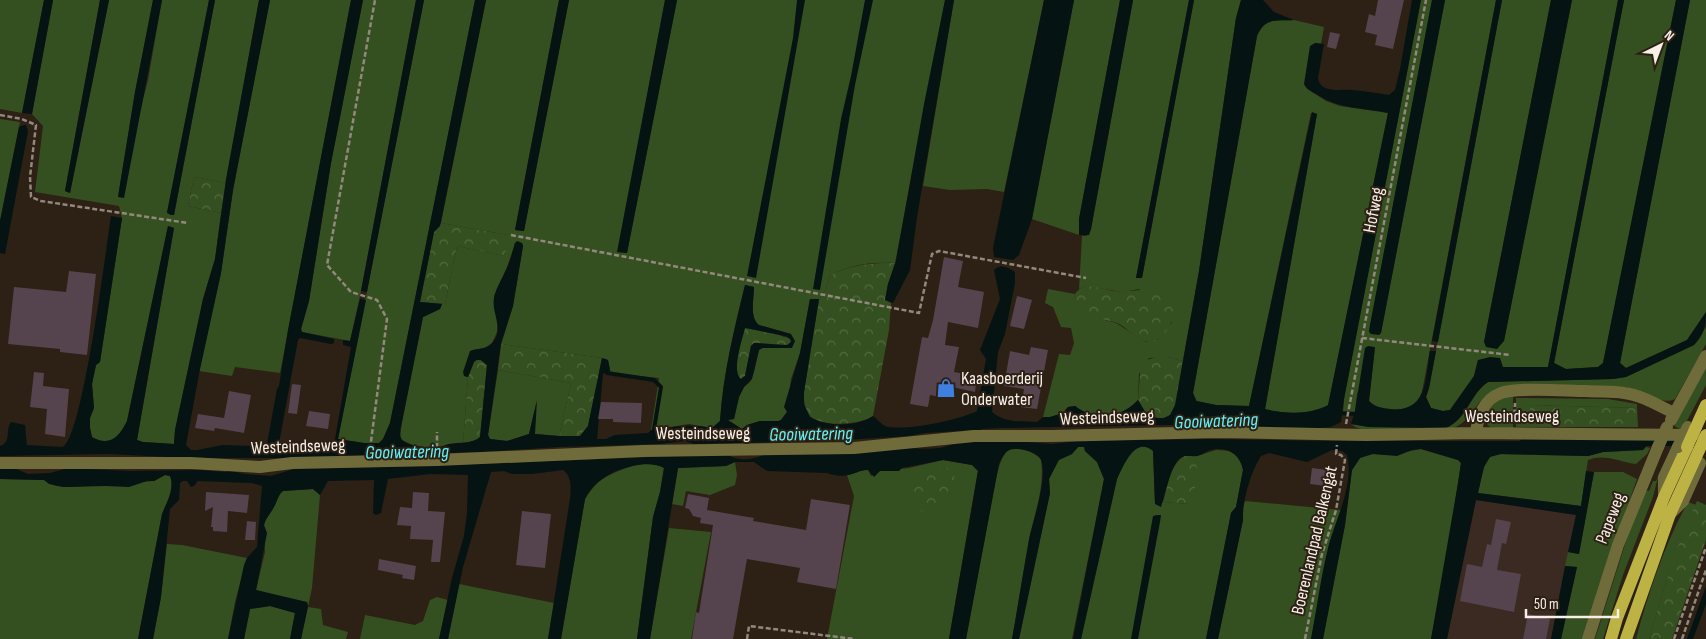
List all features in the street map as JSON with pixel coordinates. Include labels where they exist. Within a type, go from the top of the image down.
[{"type":"main road","points":[[1626,639],[1697,438],[1704,409]]},
{"type":"main road","points":[[1611,639],[1617,618],[1664,497],[1697,438]]},
{"type":"street","name":"Papeweg","points":[[1588,639],[1618,545],[1658,447],[1674,413],[1706,356]]},
{"type":"street","points":[[1476,433],[1482,408],[1493,398],[1506,391],[1541,390],[1625,393],[1639,397],[1674,413]]},
{"type":"street","name":"Westeindseweg","points":[[0,463],[191,463],[260,467],[292,463],[437,460],[642,451],[854,448],[978,436],[1218,432],[1366,435],[1476,433],[1697,438]]},
{"type":"path","points":[[370,441],[387,319],[377,300],[351,292],[327,265],[375,0]]},
{"type":"path","name":"Hofweg","points":[[1346,426],[1426,0]]},
{"type":"path","points":[[0,115],[22,119],[36,125],[30,177],[31,197],[40,201],[188,224]]},
{"type":"path","points":[[511,235],[919,313],[932,254],[939,251],[1086,278]]},
{"type":"path","points":[[1362,338],[1511,355]]},
{"type":"path","points":[[437,432],[437,445]]},
{"type":"path","name":"Boerenlandpad Balkengat","points":[[1305,639],[1322,554],[1336,510],[1345,460],[1337,452]]},
{"type":"path","points":[[1674,639],[1706,547]]},
{"type":"path","points":[[1682,639],[1706,570]]},
{"type":"path","points":[[747,639],[749,626],[854,639]]},
{"type":"shaded area","points":[[1476,500],[1576,515],[1551,639],[1447,639]]},
{"type":"green space","points":[[0,0],[44,0],[22,113],[0,109]]},
{"type":"green space","points":[[53,0],[100,0],[65,191],[70,193],[109,0],[153,0],[135,92],[118,197],[148,80],[162,0],[209,0],[167,212],[174,215],[215,0],[259,0],[226,183],[194,177],[188,206],[221,213],[215,259],[203,299],[175,430],[174,444],[137,440],[174,228],[168,226],[127,421],[121,432],[114,439],[99,441],[92,438],[90,418],[94,408],[92,384],[96,365],[100,362],[122,218],[119,206],[35,192],[43,126],[32,114]]},
{"type":"green space","points":[[270,0],[351,0],[280,373],[235,367],[232,376],[199,371],[221,273],[233,190]]},
{"type":"green space","points":[[363,0],[416,0],[350,341],[302,332],[301,329],[309,301],[331,163]]},
{"type":"green space","points":[[424,0],[475,0],[390,423],[383,439],[379,443],[338,439]]},
{"type":"green space","points":[[486,0],[559,0],[515,230],[524,231],[569,0],[665,0],[618,252],[627,253],[677,0],[945,0],[895,263],[861,265],[838,272],[830,276],[825,291],[819,299],[810,299],[800,353],[791,379],[787,412],[781,420],[777,422],[760,421],[747,425],[742,429],[727,420],[734,419],[739,397],[744,387],[750,382],[754,372],[759,350],[791,334],[759,325],[756,322],[753,313],[754,287],[745,285],[726,369],[720,421],[712,428],[689,424],[651,430],[659,378],[612,373],[608,360],[602,358],[501,344],[513,306],[523,246],[522,243],[515,243],[508,265],[494,296],[498,323],[497,332],[492,343],[485,348],[473,350],[464,376],[468,377],[463,443],[432,448],[412,445],[402,440],[400,437],[402,422],[423,317],[440,309],[442,304],[445,304],[457,246],[504,256],[508,235],[441,223]]},
{"type":"green space","points":[[954,0],[1044,0],[1004,192],[987,189],[950,190],[923,186]]},
{"type":"green space","points":[[1074,0],[1120,0],[1079,219],[1079,235],[1032,219]]},
{"type":"green space","points":[[1133,0],[1189,0],[1136,278],[1142,278],[1194,0],[1241,0],[1236,18],[1199,271],[1183,361],[1166,357],[1149,358],[1139,374],[1138,400],[1124,411],[1116,414],[1099,415],[1083,411],[1075,406],[1068,407],[1063,413],[1043,417],[1059,354],[1070,355],[1074,343],[1071,328],[1061,327],[1053,307],[1045,303],[1048,289],[1075,294],[1074,299],[1087,315],[1116,323],[1146,342],[1158,340],[1172,322],[1139,289],[1123,292],[1085,286],[1079,289],[1082,236],[1087,236],[1091,229]]},
{"type":"green space","points":[[1421,0],[1432,0],[1369,332],[1381,333],[1445,0],[1496,0],[1421,397],[1413,406],[1403,410],[1384,409],[1369,401],[1375,347],[1357,394],[1355,411],[1354,413],[1343,412],[1344,399]]},
{"type":"green space","points":[[1502,0],[1551,0],[1484,342],[1504,341],[1572,0],[1618,0],[1548,367],[1502,367],[1478,360],[1474,376],[1450,410],[1443,411],[1431,408],[1426,397]]},
{"type":"green space","points":[[1624,0],[1676,0],[1603,363],[1598,367],[1566,369],[1554,363]]},
{"type":"green space","points":[[1690,0],[1706,0],[1706,312],[1687,340],[1626,368],[1620,363]]},
{"type":"green space","points":[[1276,20],[1294,20],[1324,27],[1321,44],[1315,43],[1306,88],[1326,101],[1340,106],[1388,113],[1328,406],[1305,412],[1289,413],[1265,410],[1317,114],[1311,113],[1249,406],[1216,405],[1197,401],[1193,393],[1257,36],[1267,23]]},
{"type":"green space","points":[[0,119],[20,122],[0,221]]},
{"type":"green space","points":[[194,177],[226,183],[221,213],[188,206]]},
{"type":"green space","points":[[441,223],[508,235],[508,246],[504,256],[457,246],[445,304],[420,302],[434,232]]},
{"type":"green space","points":[[895,263],[885,300],[891,303],[889,330],[873,416],[859,421],[840,424],[814,419],[806,410],[804,392],[819,299],[825,291],[830,276],[855,266]]},
{"type":"green space","points":[[1085,286],[1115,291],[1149,290],[1160,294],[1166,298],[1172,308],[1173,313],[1170,324],[1159,339],[1147,342],[1123,326],[1083,314],[1075,306],[1074,300],[1077,291]]},
{"type":"green space","points":[[1706,327],[1706,344],[1675,399],[1670,401],[1661,400],[1638,390],[1624,387],[1512,386],[1503,387],[1490,393],[1483,398],[1466,420],[1452,429],[1442,432],[1380,432],[1358,428],[1351,424],[1369,427],[1446,428],[1459,418],[1477,393],[1488,382],[1613,379],[1626,377],[1694,345]]},
{"type":"green space","points":[[745,328],[777,334],[791,342],[787,345],[754,343],[751,346],[745,376],[741,379],[738,375],[737,363]]},
{"type":"green space","points":[[501,344],[602,358],[588,426],[580,436],[559,436],[571,383],[498,370]]},
{"type":"green space","points":[[1156,357],[1183,361],[1176,405],[1168,417],[1162,418],[1147,415],[1138,400],[1141,362]]},
{"type":"green space","points":[[479,359],[487,365],[480,437],[476,441],[463,443],[468,377],[474,362]]},
{"type":"green space","points":[[1706,368],[1706,385],[1682,430],[1674,426]]},
{"type":"green space","points":[[498,370],[571,383],[559,436],[534,434],[536,404],[529,434],[507,441],[490,439],[488,435]]},
{"type":"green space","points":[[1513,395],[1513,429],[1490,427],[1487,424],[1486,415],[1491,417],[1493,414],[1487,411],[1499,399]]},
{"type":"green space","points":[[1516,398],[1608,399],[1637,404],[1637,408],[1530,405],[1530,427],[1516,427]]},
{"type":"green space","points":[[1530,405],[1637,408],[1638,427],[1530,427]]},
{"type":"green space","points":[[1141,446],[1147,446],[1153,451],[1155,504],[1163,502],[1189,504],[1197,456],[1216,450],[1232,451],[1242,464],[1243,470],[1236,507],[1231,513],[1206,639],[1081,639],[1117,479],[1129,455]]},
{"type":"green space","points":[[1078,447],[1084,447],[1085,451],[1097,462],[1104,479],[1072,639],[1019,639],[1050,493],[1049,479],[1058,460],[1072,454]]},
{"type":"green space","points":[[1646,447],[1650,448],[1647,454],[1636,464],[1600,457],[1588,460],[1581,506],[1478,493],[1484,466],[1494,454],[1588,456],[1603,452],[1643,450]]},
{"type":"green space","points":[[1011,448],[1027,451],[1038,456],[1041,459],[1042,469],[1041,489],[1029,539],[1012,639],[966,639],[997,473],[1004,455]]},
{"type":"green space","points":[[1421,449],[1458,460],[1461,463],[1445,568],[1431,639],[1323,639],[1345,525],[1352,470],[1360,458],[1366,455],[1389,455]]},
{"type":"green space","points":[[1186,455],[1197,456],[1196,481],[1192,499],[1189,504],[1163,502],[1173,469],[1176,463]]},
{"type":"green space","points":[[943,460],[972,465],[978,470],[949,639],[827,639],[854,496],[847,475],[868,470],[871,476],[880,471],[909,468]]},
{"type":"green space","points":[[735,462],[737,475],[735,485],[710,495],[686,491],[683,506],[672,504],[678,468],[726,466]]},
{"type":"green space","points":[[641,463],[658,465],[664,468],[653,517],[637,639],[561,639],[585,499],[602,479]]},
{"type":"green space","points":[[955,467],[954,486],[951,497],[926,517],[908,492],[913,472]]},
{"type":"green space","points":[[1594,472],[1623,472],[1637,479],[1603,575],[1583,639],[1561,639],[1577,567],[1565,566],[1568,552],[1579,554]]},
{"type":"green space","points":[[1659,473],[1653,497],[1623,575],[1603,639],[1595,639],[1629,532],[1645,490],[1649,491]]},
{"type":"green space","points":[[165,475],[170,476],[172,485],[162,514],[138,639],[0,639],[0,479],[44,480],[56,486],[74,487],[154,481]]},
{"type":"green space","points":[[313,489],[320,495],[312,588],[308,607],[321,609],[323,625],[348,632],[346,639],[301,639],[308,604],[256,590],[265,552],[264,525],[267,515],[272,511],[279,494],[283,491]]},
{"type":"green space","points":[[1245,501],[1341,510],[1329,545],[1311,639],[1218,639],[1243,520],[1242,510]]},
{"type":"green space","points":[[1697,501],[1706,505],[1706,540],[1672,639],[1649,639],[1676,552]]},
{"type":"green space","points":[[1688,502],[1696,505],[1667,579],[1649,639],[1636,639],[1658,569],[1672,534]]},
{"type":"green space","points":[[669,528],[711,532],[691,639],[650,639]]},
{"type":"green space","points":[[167,544],[182,545],[247,558],[235,602],[228,639],[153,639],[161,597]]},
{"type":"green space","points":[[459,584],[554,603],[548,639],[448,639]]},
{"type":"green space","points":[[437,597],[448,600],[439,639],[360,639],[365,615],[415,625],[423,621],[430,600]]},
{"type":"green space","points":[[270,606],[295,613],[290,639],[244,639],[250,609]]},
{"type":"water","points":[[44,0],[53,0],[32,114],[22,113]]},
{"type":"water","points":[[100,0],[109,0],[70,193],[65,191]]},
{"type":"water","points":[[153,0],[162,0],[124,198],[118,197],[135,92]]},
{"type":"water","points":[[209,0],[215,0],[174,215],[171,215],[167,213]]},
{"type":"water","points":[[259,0],[270,0],[233,190],[221,273],[186,445],[191,450],[223,445],[253,446],[267,444],[351,0],[363,0],[331,163],[309,301],[301,329],[302,332],[334,339],[334,343],[300,338],[298,340],[279,443],[282,447],[328,445],[335,439],[351,347],[343,345],[343,340],[350,341],[360,299],[366,300],[338,439],[379,443],[383,439],[390,423],[475,0],[486,0],[440,226],[434,232],[420,302],[442,304],[440,309],[423,317],[400,430],[401,438],[406,443],[436,448],[449,444],[469,442],[480,437],[487,365],[481,360],[476,360],[468,377],[464,376],[463,372],[470,351],[487,347],[496,338],[498,327],[494,309],[494,298],[517,241],[522,243],[523,246],[513,306],[501,344],[488,435],[490,439],[507,441],[529,434],[537,400],[535,434],[580,436],[588,426],[602,358],[608,360],[610,370],[603,374],[597,439],[606,439],[615,435],[648,433],[651,430],[682,426],[712,428],[720,421],[726,369],[745,285],[754,287],[753,313],[756,322],[759,325],[791,334],[795,341],[792,348],[762,348],[759,350],[752,379],[744,387],[739,397],[734,419],[728,420],[742,429],[747,425],[760,421],[781,420],[787,412],[784,407],[800,353],[810,299],[819,299],[804,392],[804,404],[810,417],[825,423],[851,424],[873,416],[885,426],[905,427],[931,424],[969,414],[977,411],[986,359],[980,350],[1000,299],[994,270],[999,267],[1015,272],[1015,283],[1005,334],[998,352],[992,412],[1007,420],[1037,422],[1043,417],[1063,413],[1068,407],[1075,406],[1091,414],[1116,414],[1124,411],[1138,400],[1147,415],[1164,418],[1170,415],[1175,405],[1199,271],[1236,18],[1241,0],[1263,0],[1274,12],[1294,20],[1276,20],[1267,23],[1257,36],[1193,393],[1196,401],[1216,405],[1249,406],[1312,112],[1317,114],[1265,409],[1289,413],[1313,411],[1328,405],[1388,113],[1334,103],[1307,89],[1304,84],[1310,46],[1315,43],[1324,44],[1318,78],[1320,83],[1327,89],[1357,90],[1389,95],[1395,90],[1412,0],[1421,0],[1341,422],[1331,427],[1319,428],[1238,427],[1220,424],[999,428],[981,429],[981,441],[1052,444],[1078,441],[1210,439],[1520,441],[1521,439],[1706,438],[1706,446],[1646,446],[1643,450],[1603,452],[1588,456],[1501,454],[1490,457],[1484,467],[1478,493],[1581,506],[1586,471],[1594,472],[1579,554],[1568,552],[1576,515],[1476,500],[1447,639],[1431,639],[1458,483],[1461,463],[1458,460],[1421,449],[1412,450],[1397,456],[1373,454],[1360,458],[1352,470],[1345,525],[1323,639],[1311,639],[1326,556],[1344,500],[1349,466],[1347,455],[1342,451],[1332,450],[1307,462],[1269,453],[1261,456],[1251,478],[1246,496],[1243,520],[1218,639],[1206,639],[1231,513],[1236,507],[1243,470],[1241,464],[1239,459],[1231,452],[1220,449],[1214,449],[1197,456],[1181,457],[1173,469],[1161,507],[1155,504],[1153,451],[1147,447],[1141,447],[1131,454],[1117,479],[1081,639],[1073,639],[1104,479],[1097,462],[1085,451],[1084,447],[1078,447],[1072,454],[1059,460],[1049,479],[1050,493],[1019,639],[1012,639],[1029,540],[1043,478],[1041,460],[1034,453],[1021,449],[1006,452],[999,464],[966,639],[949,639],[978,471],[972,465],[943,460],[902,468],[899,471],[880,471],[874,477],[868,470],[843,476],[827,473],[767,471],[754,462],[735,462],[726,466],[678,468],[650,639],[637,639],[653,517],[664,468],[657,465],[639,465],[611,474],[597,483],[586,497],[561,639],[548,639],[571,487],[568,476],[563,470],[532,474],[512,474],[504,471],[491,472],[463,567],[448,639],[439,639],[452,578],[464,536],[468,475],[430,474],[388,479],[381,513],[376,515],[373,513],[374,480],[328,481],[320,495],[313,489],[283,491],[279,495],[264,525],[267,533],[256,590],[307,602],[308,607],[301,639],[290,639],[295,613],[270,606],[250,609],[244,639],[228,639],[244,565],[247,558],[257,547],[262,486],[252,483],[198,481],[191,487],[187,481],[183,481],[180,483],[179,500],[170,509],[161,597],[153,639],[138,639],[162,514],[172,485],[170,476],[165,475],[154,481],[147,481],[129,487],[63,487],[49,484],[44,480],[0,479],[0,469],[14,468],[28,474],[50,473],[68,468],[130,471],[200,470],[226,472],[229,470],[244,474],[271,476],[294,469],[429,466],[725,454],[744,459],[763,455],[937,448],[951,445],[975,430],[829,441],[694,444],[685,441],[660,444],[559,447],[482,452],[286,458],[187,458],[109,454],[0,456],[0,446],[6,442],[11,422],[25,425],[27,445],[63,447],[71,435],[86,377],[93,339],[111,216],[122,218],[100,362],[96,365],[92,384],[94,408],[90,418],[90,428],[92,437],[98,440],[109,441],[121,432],[127,421],[168,226],[174,228],[137,440],[174,444],[175,430],[203,299],[215,259],[226,179]],"holes":[[[745,328],[785,336],[791,342],[787,345],[754,343],[751,346],[745,376],[741,379],[738,375],[737,363]]]},
{"type":"water","points":[[416,0],[424,0],[367,292],[361,291]]},
{"type":"water","points":[[559,0],[569,0],[524,231],[515,230]]},
{"type":"water","points":[[665,0],[677,0],[627,253],[617,252]]},
{"type":"water","points":[[797,0],[805,0],[756,278],[747,276],[793,38]]},
{"type":"water","points":[[865,0],[873,0],[855,85],[820,290],[813,289],[841,119]]},
{"type":"water","points":[[945,0],[954,0],[917,217],[910,270],[893,303],[885,300],[896,261]]},
{"type":"water","points":[[1044,0],[1074,0],[1032,219],[1019,255],[1013,260],[994,257],[993,248]]},
{"type":"water","points":[[1120,0],[1133,0],[1091,229],[1089,235],[1079,235],[1079,219]]},
{"type":"water","points":[[1189,0],[1194,0],[1142,278],[1136,278]]},
{"type":"water","points":[[1432,0],[1445,0],[1381,333],[1379,335],[1371,334],[1369,332],[1370,325]]},
{"type":"water","points":[[1496,0],[1502,0],[1438,342],[1432,341]]},
{"type":"water","points":[[1551,0],[1572,0],[1504,341],[1497,349],[1486,347],[1484,342]]},
{"type":"water","points":[[1618,0],[1624,0],[1554,363],[1566,369],[1598,367],[1603,363],[1676,0],[1690,0],[1620,363],[1626,368],[1687,340],[1706,312],[1705,326],[1700,338],[1694,345],[1626,377],[1613,379],[1488,382],[1477,393],[1459,418],[1446,428],[1369,427],[1351,424],[1355,411],[1365,348],[1368,346],[1375,347],[1369,401],[1381,408],[1402,409],[1418,400],[1425,382],[1430,351],[1436,351],[1426,397],[1431,408],[1443,411],[1450,410],[1474,376],[1478,360],[1490,357],[1500,358],[1503,367],[1548,367]]},
{"type":"water","points":[[26,125],[28,131],[5,254],[0,253],[0,221],[19,127]]},
{"type":"water","points":[[1161,515],[1160,522],[1138,639],[1131,639],[1153,516]]},
{"type":"water","points":[[1565,566],[1577,567],[1561,639],[1551,639]]},
{"type":"water","points":[[1706,586],[1706,604],[1693,639],[1687,639]]},
{"type":"building","points":[[1378,0],[1404,0],[1393,49],[1375,45],[1377,35],[1365,32],[1369,14],[1375,16]]},
{"type":"building","points":[[1330,32],[1340,34],[1336,49],[1327,47]]},
{"type":"building","points":[[944,257],[963,261],[958,287],[984,292],[978,328],[948,322],[945,345],[959,347],[954,372],[977,376],[975,392],[952,387],[950,399],[930,395],[928,407],[910,404],[922,337],[928,338],[933,320]]},
{"type":"building","points":[[69,271],[96,274],[87,355],[60,352],[60,349],[8,344],[14,287],[66,292]]},
{"type":"building","points":[[1017,296],[1032,300],[1024,329],[1010,326]]},
{"type":"building","points":[[1031,347],[1048,350],[1037,409],[1021,407],[1024,389],[1004,386],[1010,351],[1029,355]]},
{"type":"building","points":[[34,372],[44,373],[43,386],[69,389],[65,437],[45,434],[47,409],[30,407]]},
{"type":"building","points":[[292,384],[301,385],[297,414],[288,413]]},
{"type":"building","points":[[229,391],[251,395],[244,433],[215,428],[214,431],[195,428],[198,414],[224,418]]},
{"type":"building","points":[[601,402],[642,403],[641,423],[613,422],[613,419],[598,419]]},
{"type":"building","points":[[309,411],[330,414],[328,429],[306,426]]},
{"type":"building","points":[[1312,468],[1328,470],[1326,486],[1310,484]]},
{"type":"building","points":[[206,492],[249,495],[247,513],[228,511],[227,532],[213,531],[213,527],[211,527],[213,507],[205,511]]},
{"type":"building","points":[[413,492],[429,493],[428,511],[445,512],[440,562],[431,562],[433,540],[410,539],[411,526],[397,525],[400,507],[412,508]]},
{"type":"building","points":[[688,494],[709,498],[707,510],[754,518],[753,521],[806,530],[811,499],[850,505],[836,589],[797,582],[800,568],[747,559],[733,639],[692,639],[696,612],[699,613],[713,525],[700,523],[701,518],[693,516],[689,509],[685,508]]},
{"type":"building","points":[[522,511],[551,514],[545,568],[516,565]]},
{"type":"building","points":[[1496,519],[1511,522],[1506,544],[1502,543],[1497,570],[1521,574],[1514,612],[1460,601],[1467,564],[1482,567],[1487,544],[1491,545]]},
{"type":"building","points":[[247,521],[256,522],[255,540],[245,540]]},
{"type":"building","points":[[379,559],[416,566],[414,580],[402,578],[403,575],[378,570]]},
{"type":"building","points":[[1528,614],[1550,619],[1546,639],[1523,639]]},
{"type":"waterway","points":[[607,373],[654,380],[661,387],[654,429]]},
{"type":"waterway","name":"Gooiwatering","points":[[1339,413],[1357,414]]},
{"type":"place","name":"Kaasboerderij Onderwater","points":[[946,388]]}]
